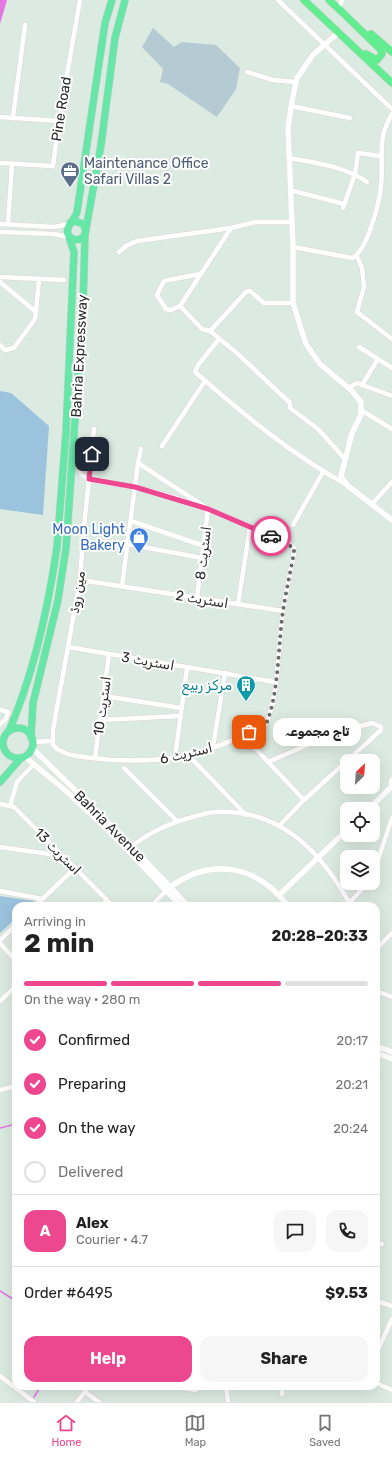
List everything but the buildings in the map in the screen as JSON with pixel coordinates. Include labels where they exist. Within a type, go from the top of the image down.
[{"type":"highway","points":[[304,0],[392,83]]},
{"type":"highway","points":[[329,0],[381,50],[381,56],[377,60],[371,58],[348,41]]},
{"type":"highway","points":[[339,9],[392,52]]},
{"type":"main road","points":[[70,223],[78,221],[83,224],[86,232],[76,240],[70,237],[67,232],[70,223],[77,212],[105,23],[112,0]]},
{"type":"main road","name":"Bahria Expressway","points":[[32,742],[33,703],[63,576],[75,442],[86,232],[101,145],[115,38],[125,0]]},
{"type":"main road","name":"Bahria Expressway","points":[[9,731],[21,700],[37,649],[53,574],[57,547],[69,380],[74,252],[70,237]]},
{"type":"main road","points":[[0,757],[4,736],[9,731],[19,728],[24,730],[32,742],[23,757],[0,782]]},
{"type":"main road","points":[[2,745],[10,756],[23,757]]},
{"type":"street","name":"Pine Road","points":[[0,163],[53,166],[58,121],[80,0]]},
{"type":"street","points":[[278,0],[392,109]]},
{"type":"street","points":[[339,9],[342,0]]},
{"type":"street","points":[[13,117],[25,25]]},
{"type":"street","points":[[339,32],[306,64],[296,82],[288,128],[293,246],[293,303],[306,344],[320,364],[348,388],[361,402],[361,415],[352,432],[341,476],[348,486]]},
{"type":"street","points":[[246,72],[274,80],[296,82]]},
{"type":"street","points":[[291,106],[350,118]]},
{"type":"street","points":[[293,246],[352,258],[357,256],[362,248],[378,204],[381,186],[380,156],[382,138],[392,114]]},
{"type":"street","points":[[0,117],[58,121]]},
{"type":"street","points":[[290,190],[343,206],[355,174],[358,153],[380,156]]},
{"type":"street","points":[[289,158],[329,165],[355,174],[367,182]]},
{"type":"street","points":[[8,224],[12,164]]},
{"type":"street","points":[[119,252],[126,246],[137,241],[231,228],[256,222],[291,222]]},
{"type":"street","points":[[0,224],[54,228],[70,223]]},
{"type":"street","points":[[200,274],[164,281],[159,288],[157,295],[166,309],[171,310],[180,306],[194,287],[200,274],[231,228]]},
{"type":"street","points":[[0,232],[54,234],[70,237]]},
{"type":"street","points":[[357,256],[362,268],[364,287],[357,312],[392,339]]},
{"type":"street","points":[[0,277],[64,280]]},
{"type":"street","points":[[0,345],[5,350],[14,348],[35,319],[39,279]]},
{"type":"street","points":[[0,282],[36,312]]},
{"type":"street","points":[[210,331],[247,291],[250,291],[264,303],[293,303]]},
{"type":"street","points":[[180,306],[202,329],[210,331],[238,354],[290,403],[290,408],[318,429],[345,459]]},
{"type":"street","points":[[219,339],[196,368],[195,372],[279,443],[323,472],[348,486],[392,520]]},
{"type":"street","points":[[359,347],[392,368]]},
{"type":"street","points":[[362,386],[378,359]]},
{"type":"street","points":[[162,446],[205,381]]},
{"type":"street","points":[[348,388],[354,384],[392,396]]},
{"type":"street","points":[[361,410],[392,429]]},
{"type":"street","name":"مین روڈ","points":[[52,741],[80,580],[82,537],[94,429]]},
{"type":"street","points":[[75,442],[81,474],[89,479],[135,487],[208,509],[250,526],[289,544],[294,548],[283,611],[275,682]]},
{"type":"street","points":[[122,586],[141,449]]},
{"type":"street","points":[[138,463],[208,509]]},
{"type":"street","points":[[293,525],[323,472]]},
{"type":"street","points":[[372,504],[392,482]]},
{"type":"street","name":"اسٹریٹ 8","points":[[197,598],[208,509]]},
{"type":"street","points":[[131,521],[204,546]]},
{"type":"street","points":[[238,604],[250,526]]},
{"type":"street","points":[[128,544],[202,558]]},
{"type":"street","name":"اسٹریٹ 2","points":[[80,580],[283,611]]},
{"type":"street","name":"اسٹریٹ 3","points":[[68,647],[275,682]]},
{"type":"street","name":"اسٹریٹ 10","points":[[95,758],[109,654]]},
{"type":"street","points":[[175,758],[187,668]]},
{"type":"street","points":[[213,747],[225,673]]},
{"type":"street","name":"اسٹریٹ 6","points":[[52,741],[53,745],[58,751],[74,756],[136,762],[175,758],[213,747],[266,724],[275,682]]},
{"type":"street","points":[[104,696],[181,708]]},
{"type":"street","points":[[0,710],[8,712],[6,719],[0,724]]},
{"type":"street","points":[[100,720],[180,716]]},
{"type":"street","points":[[268,762],[335,733],[372,723],[378,725],[381,730],[304,800],[280,826]]},
{"type":"street","points":[[32,742],[52,741]]},
{"type":"street","name":"Bahria Avenue","points":[[32,742],[130,849],[168,889],[183,902]]},
{"type":"street","points":[[253,746],[304,800]]},
{"type":"street","name":"Bahria Avenue","points":[[23,757],[34,764],[66,791],[130,849]]},
{"type":"street","points":[[193,760],[246,815]]},
{"type":"street","points":[[10,806],[17,782],[34,764]]},
{"type":"street","points":[[124,768],[177,821]]},
{"type":"street","points":[[377,802],[391,788],[392,780]]},
{"type":"street","name":"اسٹریٹ 13","points":[[0,804],[14,807],[107,900]]},
{"type":"street","points":[[130,849],[177,821],[216,812],[246,815],[280,826],[303,842],[319,857],[338,883],[348,902]]},
{"type":"street","points":[[380,854],[392,818]]},
{"type":"street","points":[[279,895],[340,837]]},
{"type":"street","points":[[0,847],[63,856]]},
{"type":"street","points":[[39,902],[74,868]]},
{"type":"street","points":[[155,902],[168,889],[194,873],[225,869],[240,871],[254,876],[268,884],[285,902]]},
{"type":"street","name":"Bahria Avenue","points":[[168,889],[178,902]]},
{"type":"street","points":[[352,902],[362,890]]},
{"type":"street","points":[[0,891],[42,899]]},
{"type":"street","points":[[12,929],[0,942],[12,956]]},
{"type":"street","points":[[380,945],[392,933]]},
{"type":"street","points":[[386,938],[392,941]]},
{"type":"street","points":[[0,1001],[12,990]]},
{"type":"street","points":[[380,992],[392,997]]},
{"type":"street","points":[[380,1048],[392,1052]]},
{"type":"street","points":[[380,1054],[392,1059]]},
{"type":"street","points":[[0,1090],[12,1087]]},
{"type":"street","points":[[380,1302],[392,1306]]},
{"type":"street","points":[[380,1346],[392,1320]]},
{"type":"street","points":[[0,1376],[12,1385]]},
{"type":"street","points":[[380,1385],[392,1390]]},
{"type":"street","points":[[18,1390],[34,1402]]},
{"type":"street","points":[[226,1390],[228,1402]]},
{"type":"street","points":[[77,1402],[85,1392],[99,1402]]},
{"type":"shaded area","points":[[0,0],[7,0],[0,24]]},
{"type":"shaded area","points":[[153,28],[174,47],[182,42],[216,45],[240,68],[236,89],[217,117],[168,84],[160,82],[163,69],[142,47]]},
{"type":"shaded area","points":[[0,391],[11,393],[49,426],[43,515],[0,509]]},
{"type":"shaded area","points":[[0,896],[34,901],[12,902],[12,922],[0,933]]},
{"type":"waterway","points":[[0,1128],[12,1125]]},
{"type":"waterway","points":[[0,1291],[12,1298]]},
{"type":"waterway","points":[[34,1397],[38,1390]]},
{"type":"way so far","points":[[249,732],[266,724],[268,718],[275,682],[283,611],[294,553],[294,548],[289,544],[271,536]]},
{"type":"place","name":"Maintenance Office Safari Villas 2","points":[[70,188]]},
{"type":"place","name":"Moon Light Bakery","points":[[139,554]]},
{"type":"place","name":"مرکز ربیع","points":[[246,702]]},
{"type":"place","name":"تاج مجموعہ","points":[[249,732]]},
{"type":"route","points":[[92,454],[89,479],[135,487],[208,509],[271,536]]}]
